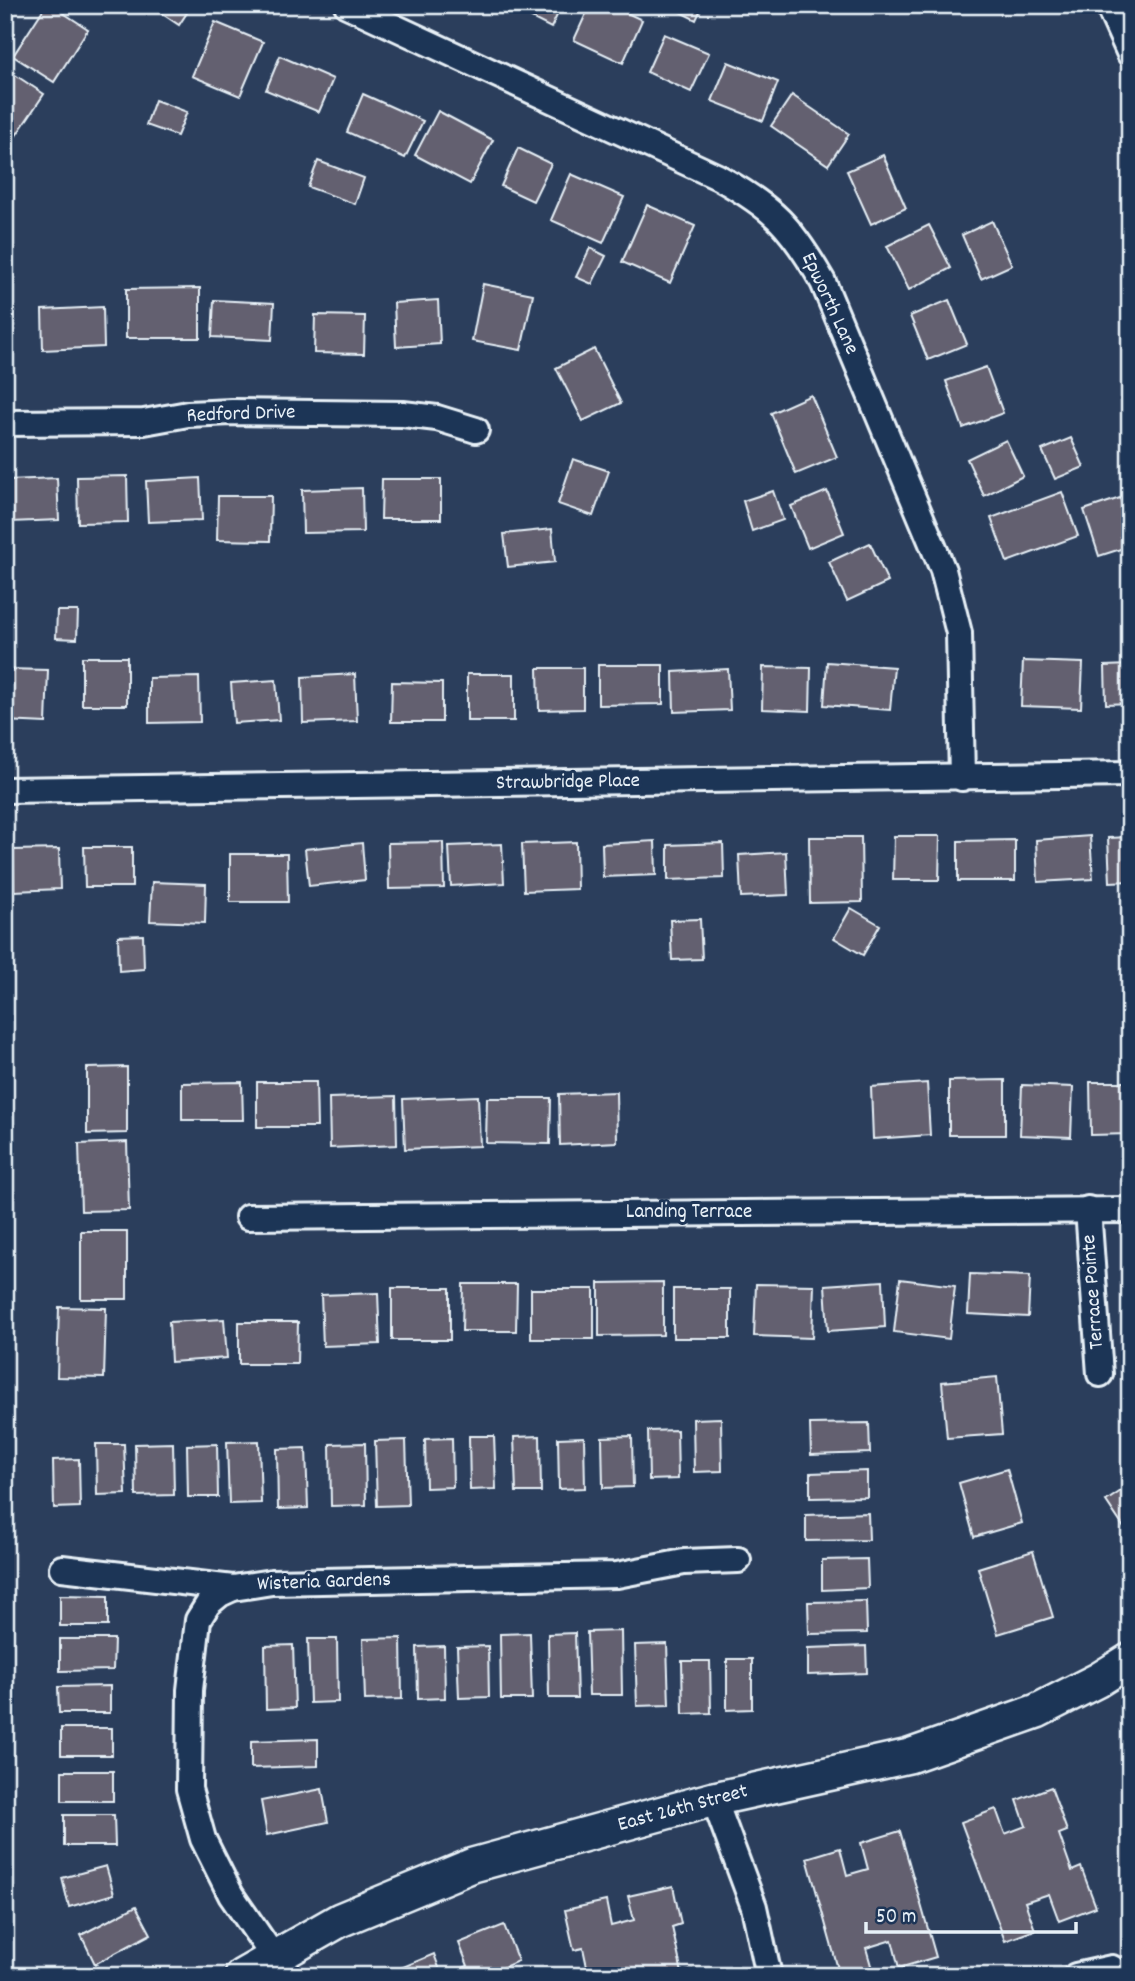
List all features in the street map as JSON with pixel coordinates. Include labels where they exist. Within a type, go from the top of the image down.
[{"type":"street","name":"Epworth Lane","points":[[347,5],[718,177],[753,197],[781,220],[797,239],[823,282],[943,570],[959,634],[962,778]]},
{"type":"street","points":[[1108,5],[1130,54]]},
{"type":"street","name":"Redford Drive","points":[[5,423],[144,422],[188,414],[243,412],[402,414],[437,418],[476,430]]},
{"type":"street","name":"Strawbridge Place","points":[[5,790],[1130,774]]},
{"type":"street","name":"Terrace Pointe","points":[[1088,1209],[1100,1374]]},
{"type":"street","name":"Landing Terrace","points":[[247,1217],[1130,1210]]},
{"type":"street","name":"Wisteria Gardens","points":[[273,1956],[230,1895],[203,1839],[189,1789],[190,1690],[198,1620],[208,1604],[233,1588],[272,1582],[617,1575],[684,1562],[738,1560]]},
{"type":"street","points":[[62,1568],[233,1588]]},
{"type":"street","name":"East 26th Street","points":[[242,1976],[340,1920],[473,1865],[714,1799],[909,1756],[1037,1711],[1098,1680],[1130,1660]]},
{"type":"street","points":[[714,1799],[754,1907],[769,1976]]},
{"type":"street","points":[[1076,1976],[1112,1968]]},
{"type":"building","points":[[46,5],[51,5],[88,29],[54,82],[13,56]]},
{"type":"building","points":[[166,5],[192,5],[179,25],[161,13]]},
{"type":"building","points":[[506,5],[562,5],[551,28]]},
{"type":"building","points":[[590,5],[610,5],[642,20],[623,63],[574,40]]},
{"type":"building","points":[[666,5],[703,5],[696,20]]},
{"type":"building","points":[[215,22],[263,42],[240,96],[192,76]]},
{"type":"building","points":[[664,34],[709,53],[691,92],[647,72]]},
{"type":"building","points":[[280,56],[333,79],[319,112],[266,90]]},
{"type":"building","points":[[728,62],[778,82],[763,121],[712,101]]},
{"type":"building","points":[[9,71],[44,94],[11,143],[5,140],[5,77]]},
{"type":"building","points":[[363,94],[423,121],[405,158],[347,132]]},
{"type":"building","points":[[792,95],[849,134],[828,165],[771,126]]},
{"type":"building","points":[[155,100],[187,112],[177,136],[146,125]]},
{"type":"building","points":[[438,111],[493,140],[470,184],[415,155]]},
{"type":"building","points":[[518,148],[551,164],[533,201],[501,186]]},
{"type":"building","points":[[883,155],[906,208],[871,224],[847,171]]},
{"type":"building","points":[[318,161],[364,178],[355,204],[308,187]]},
{"type":"building","points":[[571,174],[624,197],[603,243],[551,220]]},
{"type":"building","points":[[647,205],[695,226],[670,283],[622,262]]},
{"type":"building","points":[[992,221],[1012,265],[981,279],[962,235]]},
{"type":"building","points":[[929,225],[951,268],[909,290],[887,246]]},
{"type":"building","points":[[5,244],[12,248],[5,261]]},
{"type":"building","points":[[590,248],[606,256],[592,284],[576,277]]},
{"type":"building","points":[[483,284],[533,294],[521,350],[472,341]]},
{"type":"building","points":[[200,288],[200,338],[126,338],[126,289]]},
{"type":"building","points":[[214,300],[274,303],[272,340],[212,337]]},
{"type":"building","points":[[438,300],[440,344],[396,347],[394,303]]},
{"type":"building","points":[[949,300],[967,344],[928,360],[910,316]]},
{"type":"building","points":[[103,307],[104,347],[43,350],[42,310]]},
{"type":"building","points":[[315,315],[365,316],[364,354],[314,353]]},
{"type":"building","points":[[594,349],[621,403],[583,421],[556,368]]},
{"type":"building","points":[[986,367],[1003,413],[963,428],[946,381]]},
{"type":"building","points":[[811,395],[837,457],[796,474],[771,413]]},
{"type":"building","points":[[1071,438],[1084,467],[1055,479],[1042,450]]},
{"type":"building","points":[[1006,440],[1023,476],[984,496],[967,459]]},
{"type":"building","points":[[573,459],[609,471],[593,516],[558,504]]},
{"type":"building","points":[[127,476],[128,522],[78,523],[77,477]]},
{"type":"building","points":[[57,478],[59,520],[10,522],[8,480]]},
{"type":"building","points":[[200,478],[202,520],[148,522],[146,481]]},
{"type":"building","points":[[382,479],[441,479],[441,519],[381,519]]},
{"type":"building","points":[[362,488],[363,532],[303,533],[302,490]]},
{"type":"building","points":[[773,491],[783,520],[752,531],[743,501]]},
{"type":"building","points":[[827,491],[844,533],[808,548],[791,506]]},
{"type":"building","points":[[1062,492],[1078,536],[1007,562],[991,518]]},
{"type":"building","points":[[218,496],[271,496],[270,541],[217,540]]},
{"type":"building","points":[[1120,498],[1130,528],[1130,546],[1099,556],[1084,510]]},
{"type":"building","points":[[552,529],[555,562],[508,567],[504,534]]},
{"type":"building","points":[[870,543],[888,582],[847,601],[829,562]]},
{"type":"building","points":[[57,611],[78,611],[77,639],[56,638]]},
{"type":"building","points":[[82,657],[127,657],[127,705],[82,705]]},
{"type":"building","points":[[1023,661],[1083,663],[1081,708],[1021,706]]},
{"type":"building","points":[[827,662],[894,667],[890,710],[824,705]]},
{"type":"building","points":[[598,665],[663,665],[663,704],[598,705]]},
{"type":"building","points":[[1130,665],[1130,703],[1106,704],[1105,666]]},
{"type":"building","points":[[763,667],[811,668],[810,711],[762,709]]},
{"type":"building","points":[[538,668],[583,668],[583,709],[539,710]]},
{"type":"building","points":[[5,669],[48,670],[46,723],[5,721]]},
{"type":"building","points":[[728,669],[730,710],[674,712],[673,672]]},
{"type":"building","points":[[355,674],[357,721],[303,723],[302,677]]},
{"type":"building","points":[[467,674],[514,674],[514,721],[467,721]]},
{"type":"building","points":[[199,677],[200,722],[149,723],[149,678]]},
{"type":"building","points":[[276,680],[279,720],[234,723],[231,683]]},
{"type":"building","points":[[392,682],[442,683],[442,722],[391,722]]},
{"type":"building","points":[[894,836],[940,836],[939,880],[893,880]]},
{"type":"building","points":[[1090,836],[1093,879],[1038,882],[1036,840]]},
{"type":"building","points":[[809,837],[861,837],[862,902],[810,903]]},
{"type":"building","points":[[1130,837],[1130,881],[1110,882],[1108,838]]},
{"type":"building","points":[[1015,840],[1015,881],[958,881],[958,841]]},
{"type":"building","points":[[655,841],[656,875],[603,877],[602,844]]},
{"type":"building","points":[[443,842],[444,888],[389,889],[388,843]]},
{"type":"building","points":[[576,842],[577,889],[524,891],[522,844]]},
{"type":"building","points":[[362,843],[365,880],[309,886],[305,849]]},
{"type":"building","points":[[723,843],[724,878],[668,880],[668,845]]},
{"type":"building","points":[[502,844],[504,883],[451,886],[449,846]]},
{"type":"building","points":[[84,847],[132,847],[132,887],[85,887]]},
{"type":"building","points":[[59,849],[60,889],[14,891],[13,850]]},
{"type":"building","points":[[786,852],[788,895],[741,897],[739,855]]},
{"type":"building","points":[[230,854],[287,854],[288,902],[230,902]]},
{"type":"building","points":[[152,882],[206,884],[205,923],[150,921]]},
{"type":"building","points":[[851,908],[880,925],[863,955],[834,938]]},
{"type":"building","points":[[700,919],[702,959],[672,960],[670,920]]},
{"type":"building","points":[[143,935],[144,969],[119,971],[118,936]]},
{"type":"building","points":[[127,1067],[127,1133],[87,1134],[87,1068]]},
{"type":"building","points":[[1005,1080],[1005,1135],[949,1135],[949,1081]]},
{"type":"building","points":[[242,1082],[243,1120],[182,1120],[182,1083]]},
{"type":"building","points":[[257,1082],[316,1082],[317,1127],[257,1127]]},
{"type":"building","points":[[1090,1082],[1130,1082],[1130,1134],[1091,1135]]},
{"type":"building","points":[[927,1083],[930,1135],[873,1139],[871,1087]]},
{"type":"building","points":[[1022,1085],[1073,1087],[1071,1137],[1020,1135]]},
{"type":"building","points":[[616,1092],[617,1142],[560,1145],[559,1094]]},
{"type":"building","points":[[396,1096],[397,1145],[330,1148],[329,1098]]},
{"type":"building","points":[[478,1096],[480,1146],[405,1149],[403,1099]]},
{"type":"building","points":[[487,1098],[551,1098],[550,1144],[486,1143]]},
{"type":"building","points":[[127,1142],[129,1210],[81,1211],[79,1144]]},
{"type":"building","points":[[81,1231],[127,1231],[127,1299],[81,1299]]},
{"type":"building","points":[[970,1274],[1030,1276],[1028,1317],[968,1314]]},
{"type":"building","points":[[900,1279],[955,1286],[949,1339],[894,1332]]},
{"type":"building","points":[[883,1281],[885,1327],[828,1331],[825,1285]]},
{"type":"building","points":[[663,1282],[663,1335],[599,1336],[599,1283]]},
{"type":"building","points":[[463,1284],[517,1284],[516,1331],[462,1331]]},
{"type":"building","points":[[756,1284],[814,1285],[812,1338],[754,1336]]},
{"type":"building","points":[[392,1288],[450,1288],[450,1340],[392,1340]]},
{"type":"building","points":[[531,1289],[594,1289],[594,1339],[531,1339]]},
{"type":"building","points":[[673,1289],[730,1289],[730,1338],[673,1338]]},
{"type":"building","points":[[378,1293],[380,1344],[323,1346],[321,1295]]},
{"type":"building","points":[[59,1307],[106,1308],[104,1378],[57,1377]]},
{"type":"building","points":[[224,1319],[227,1358],[171,1362],[169,1322]]},
{"type":"building","points":[[239,1322],[298,1322],[297,1364],[239,1364]]},
{"type":"building","points":[[997,1377],[1002,1434],[947,1438],[942,1382]]},
{"type":"building","points":[[721,1418],[722,1471],[694,1472],[693,1419]]},
{"type":"building","points":[[869,1423],[870,1453],[811,1455],[810,1424]]},
{"type":"building","points":[[677,1430],[678,1479],[649,1480],[648,1431]]},
{"type":"building","points":[[469,1436],[494,1436],[496,1489],[470,1490]]},
{"type":"building","points":[[540,1436],[541,1492],[516,1492],[514,1437]]},
{"type":"building","points":[[632,1436],[633,1487],[603,1488],[602,1437]]},
{"type":"building","points":[[584,1437],[585,1488],[559,1489],[558,1438]]},
{"type":"building","points":[[452,1438],[453,1487],[426,1488],[425,1439]]},
{"type":"building","points":[[406,1440],[408,1505],[377,1506],[375,1441]]},
{"type":"building","points":[[259,1441],[261,1503],[229,1504],[227,1442]]},
{"type":"building","points":[[173,1443],[174,1495],[136,1496],[135,1444]]},
{"type":"building","points":[[365,1443],[366,1505],[331,1506],[330,1444]]},
{"type":"building","points":[[96,1444],[124,1444],[126,1494],[97,1495]]},
{"type":"building","points":[[217,1444],[218,1497],[188,1497],[187,1445]]},
{"type":"building","points":[[306,1448],[308,1508],[278,1509],[277,1449]]},
{"type":"building","points":[[79,1459],[80,1507],[54,1508],[53,1460]]},
{"type":"building","points":[[1007,1469],[1022,1523],[974,1537],[959,1483]]},
{"type":"building","points":[[867,1471],[867,1497],[810,1498],[810,1473]]},
{"type":"building","points":[[1130,1485],[1130,1537],[1106,1501]]},
{"type":"building","points":[[868,1513],[869,1540],[806,1541],[806,1515]]},
{"type":"building","points":[[1033,1551],[1053,1617],[998,1634],[978,1568]]},
{"type":"building","points":[[867,1559],[868,1588],[822,1590],[822,1560]]},
{"type":"building","points":[[60,1595],[108,1596],[108,1626],[60,1626]]},
{"type":"building","points":[[866,1601],[867,1633],[809,1634],[808,1602]]},
{"type":"building","points":[[621,1631],[622,1695],[589,1695],[587,1632]]},
{"type":"building","points":[[530,1633],[532,1699],[501,1699],[500,1634]]},
{"type":"building","points":[[575,1633],[577,1698],[549,1698],[548,1634]]},
{"type":"building","points":[[401,1638],[402,1699],[365,1700],[363,1639]]},
{"type":"building","points":[[60,1639],[114,1639],[113,1670],[60,1671]]},
{"type":"building","points":[[308,1639],[337,1639],[338,1702],[310,1703]]},
{"type":"building","points":[[667,1644],[669,1705],[637,1706],[635,1645]]},
{"type":"building","points":[[293,1645],[295,1708],[266,1709],[265,1646]]},
{"type":"building","points":[[444,1646],[445,1698],[418,1699],[417,1647]]},
{"type":"building","points":[[488,1646],[489,1697],[459,1698],[457,1647]]},
{"type":"building","points":[[866,1646],[867,1673],[808,1675],[808,1648]]},
{"type":"building","points":[[727,1659],[752,1659],[752,1709],[727,1710]]},
{"type":"building","points":[[682,1661],[710,1661],[711,1713],[683,1714]]},
{"type":"building","points":[[110,1686],[110,1713],[59,1713],[58,1687]]},
{"type":"building","points":[[61,1728],[112,1728],[112,1755],[61,1755]]},
{"type":"building","points":[[318,1739],[318,1766],[251,1768],[251,1741]]},
{"type":"building","points":[[62,1771],[113,1771],[113,1801],[62,1801]]},
{"type":"building","points":[[1051,1787],[1067,1831],[1059,1834],[1072,1871],[1081,1867],[1096,1907],[1059,1921],[1049,1894],[1025,1902],[1035,1930],[1005,1941],[961,1822],[996,1809],[1005,1834],[1026,1826],[1017,1800]]},
{"type":"building","points":[[322,1789],[328,1822],[267,1835],[261,1801]]},
{"type":"building","points":[[64,1815],[114,1815],[115,1846],[64,1846]]},
{"type":"building","points":[[900,1831],[936,1957],[899,1968],[892,1940],[866,1948],[874,1976],[840,1976],[807,1858],[840,1848],[847,1875],[868,1869],[861,1843]]},
{"type":"building","points":[[106,1866],[114,1894],[69,1907],[62,1878]]},
{"type":"building","points":[[673,1886],[681,1924],[672,1927],[682,1973],[692,1970],[693,1976],[589,1976],[583,1948],[574,1950],[565,1910],[606,1901],[611,1926],[634,1920],[628,1896]]},
{"type":"building","points":[[136,1906],[151,1934],[95,1964],[81,1935]]},
{"type":"building","points":[[504,1925],[518,1961],[504,1967],[508,1976],[443,1976],[468,1966],[459,1943]]},
{"type":"building","points":[[434,1954],[442,1976],[392,1976],[391,1972]]}]
